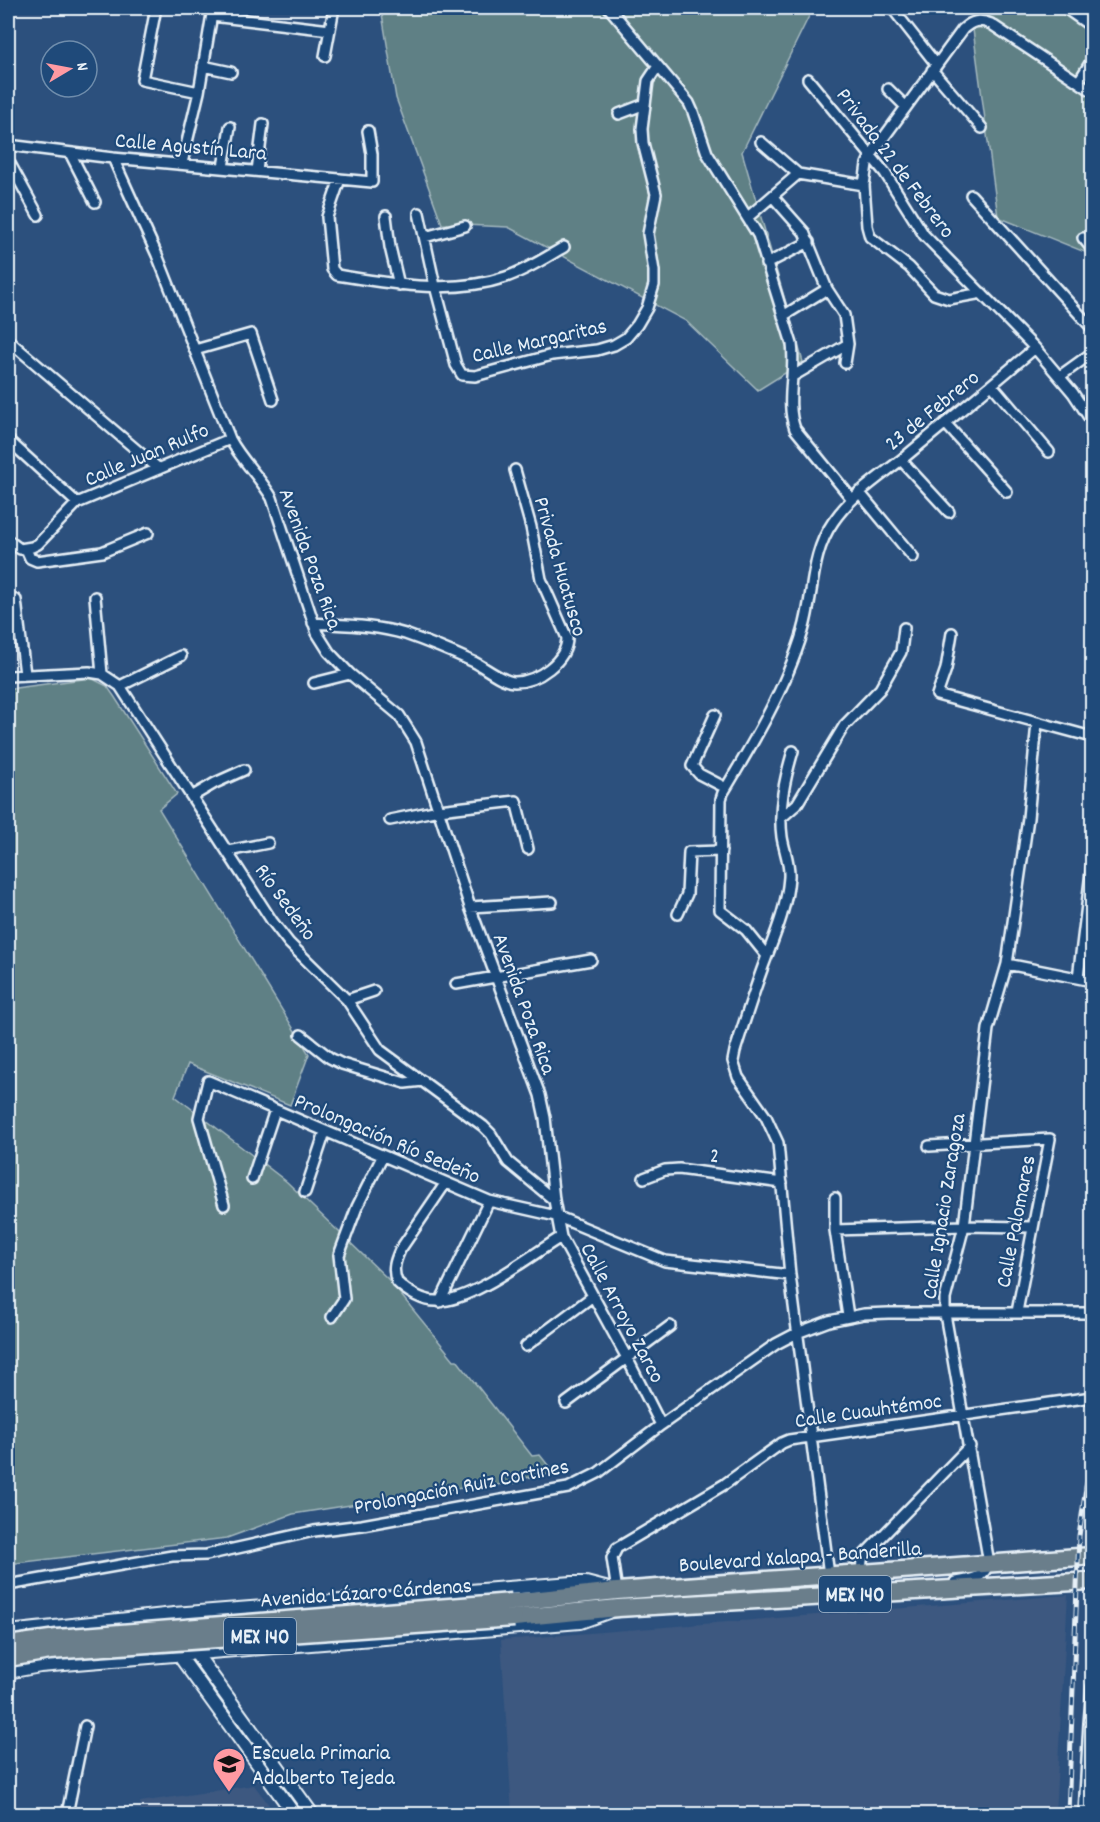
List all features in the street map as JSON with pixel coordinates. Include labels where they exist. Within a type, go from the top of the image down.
[{"type":"highway","name":"Boulevard Xalapa - Banderilla","points":[[513,1610],[829,1575],[1092,1556]]},
{"type":"highway","name":"Boulevard Xalapa - Banderilla","points":[[617,1599],[1092,1581]]},
{"type":"highway","name":"Avenida Lázaro Cárdenas","points":[[8,1645],[57,1638],[513,1610]]},
{"type":"highway","name":"Avenida Lázaro Cárdenas","points":[[8,1658],[50,1651],[513,1610]]},
{"type":"main road","points":[[8,1632],[174,1614],[572,1583],[586,1583],[617,1599],[595,1618],[580,1622],[40,1666],[8,1672]]},
{"type":"main road","points":[[174,1614],[195,1654],[312,1815]]},
{"type":"main road","points":[[156,1616],[178,1655],[294,1815]]},
{"type":"street","points":[[156,8],[142,80],[199,92]]},
{"type":"street","points":[[325,56],[334,8]]},
{"type":"street","points":[[609,8],[689,104],[707,153],[758,234],[792,344],[793,376],[790,410],[795,429],[852,500]]},
{"type":"street","points":[[892,8],[934,67],[982,128]]},
{"type":"street","points":[[1065,8],[1092,27]]},
{"type":"street","points":[[182,163],[199,92],[212,12],[330,30]]},
{"type":"street","points":[[982,293],[960,298],[940,298],[928,289],[901,259],[874,240],[868,232],[864,185],[867,164],[934,67],[969,23],[983,21],[991,24],[1092,91]]},
{"type":"street","points":[[1079,81],[1092,60]]},
{"type":"street","points":[[203,66],[231,72]]},
{"type":"street","name":"Calle Margaritas","points":[[435,286],[456,365],[462,375],[475,376],[552,355],[606,347],[626,338],[637,326],[647,308],[654,285],[648,234],[656,194],[643,143],[642,129],[648,81],[658,66]]},
{"type":"street","name":"Privada 22 de Febrero","points":[[808,79],[872,155],[924,236],[1035,348],[1060,376],[1092,422]]},
{"type":"street","points":[[888,89],[906,107]]},
{"type":"street","points":[[619,114],[645,104]]},
{"type":"street","points":[[257,171],[263,124]]},
{"type":"street","points":[[223,167],[230,127]]},
{"type":"street","name":"Calle Agustín Lara","points":[[8,145],[113,158],[372,182],[372,154],[368,131]]},
{"type":"street","points":[[761,142],[798,174],[864,185]]},
{"type":"street","points":[[70,153],[95,202]]},
{"type":"street","name":"Avenida Poza Rica","points":[[113,158],[157,255],[230,439],[236,451],[262,481],[272,498],[313,623],[329,652],[350,674],[399,715],[416,742],[470,908],[540,1095],[554,1200]]},
{"type":"street","points":[[8,160],[38,215]]},
{"type":"street","points":[[748,217],[798,174]]},
{"type":"street","points":[[340,179],[327,217],[333,273],[337,275],[399,285],[465,285],[506,277],[564,247]]},
{"type":"street","points":[[971,195],[1092,328]]},
{"type":"street","points":[[773,196],[797,223],[809,242],[827,289],[844,315],[848,344],[845,363]]},
{"type":"street","points":[[419,213],[435,286]]},
{"type":"street","points":[[386,216],[390,247],[399,285]]},
{"type":"street","points":[[425,237],[465,226]]},
{"type":"street","points":[[1083,238],[1092,249]]},
{"type":"street","points":[[766,264],[809,242]]},
{"type":"street","points":[[783,316],[827,289]]},
{"type":"street","points":[[195,350],[251,334],[273,400]]},
{"type":"street","points":[[8,340],[159,470]]},
{"type":"street","points":[[793,376],[848,344]]},
{"type":"street","name":"23 de Febrero","points":[[726,788],[762,726],[803,632],[814,568],[824,536],[833,522],[859,492],[901,460],[1035,348]]},
{"type":"street","points":[[1060,376],[1092,353]]},
{"type":"street","points":[[992,385],[1049,452]]},
{"type":"street","points":[[945,423],[1007,492]]},
{"type":"street","name":"Calle Juan Rulfo","points":[[26,549],[38,544],[77,503],[230,439]]},
{"type":"street","name":"Calle Juan Rulfo","points":[[8,440],[77,503]]},
{"type":"street","points":[[901,460],[949,513]]},
{"type":"street","name":"Privada Huatusco","points":[[313,623],[366,626],[405,634],[473,662],[510,681],[525,681],[541,674],[564,655],[567,638],[541,579],[531,527],[515,470]]},
{"type":"street","points":[[859,492],[913,558]]},
{"type":"street","points":[[8,540],[14,546],[26,549],[33,560],[48,560],[102,552],[148,533]]},
{"type":"street","points":[[8,676],[89,672],[102,674],[94,597]]},
{"type":"street","points":[[16,600],[25,674]]},
{"type":"street","points":[[8,624],[19,626]]},
{"type":"street","points":[[781,818],[797,804],[844,726],[880,689],[901,652],[904,628]]},
{"type":"street","points":[[952,633],[946,669],[937,695],[1092,737]]},
{"type":"street","points":[[120,686],[181,656]]},
{"type":"street","name":"Río Sedeño","points":[[102,674],[120,686],[281,933],[347,1000],[380,1050],[483,1126],[491,1134],[508,1162],[554,1200]]},
{"type":"street","points":[[314,683],[350,674]]},
{"type":"street","points":[[715,715],[692,766],[699,774],[726,788],[721,799],[720,910],[746,930],[767,956]]},
{"type":"street","name":"Calle Ignacio Zaragoza","points":[[989,1563],[945,1314],[945,1299],[964,1226],[988,1029],[1007,964],[1028,818],[1037,723]]},
{"type":"street","points":[[793,751],[784,782],[781,818],[789,878],[780,923],[735,1051],[734,1060],[738,1077],[772,1127],[778,1143],[796,1333],[829,1575]]},
{"type":"street","points":[[193,796],[244,770]]},
{"type":"street","points":[[390,820],[439,810],[516,801],[528,849]]},
{"type":"street","points":[[228,851],[268,843]]},
{"type":"street","points":[[678,914],[687,894],[689,852],[721,851]]},
{"type":"street","points":[[1078,978],[1092,864]]},
{"type":"street","points":[[470,908],[552,902]]},
{"type":"street","points":[[456,984],[591,960]]},
{"type":"street","points":[[1007,964],[1092,981]]},
{"type":"street","points":[[347,1000],[374,991]]},
{"type":"street","points":[[301,1035],[330,1058],[342,1064],[405,1083],[423,1081]]},
{"type":"street","name":"Prolongación Río Sedeño","points":[[224,1205],[199,1118],[208,1081],[489,1202],[556,1216],[665,1261],[790,1275]]},
{"type":"street","points":[[252,1179],[275,1110]]},
{"type":"street","points":[[305,1192],[325,1131]]},
{"type":"street","name":"Calle Palomares","points":[[975,1144],[1050,1139],[1017,1312]]},
{"type":"street","points":[[929,1146],[975,1144]]},
{"type":"street","points":[[332,1317],[344,1299],[339,1255],[357,1207],[382,1157]]},
{"type":"street","name":"2","points":[[644,1178],[665,1170],[679,1169],[782,1183]]},
{"type":"street","points":[[445,1184],[400,1250],[394,1269],[397,1282],[402,1287],[425,1299],[440,1302],[460,1297],[480,1288],[561,1237]]},
{"type":"street","points":[[835,1198],[835,1230],[848,1316]]},
{"type":"street","points":[[554,1200],[556,1216]]},
{"type":"street","points":[[440,1302],[489,1202]]},
{"type":"street","name":"Calle Arroyo Zarco","points":[[556,1216],[561,1237],[661,1425]]},
{"type":"street","points":[[835,1230],[964,1226],[1032,1227]]},
{"type":"street","points":[[525,1346],[593,1296]]},
{"type":"street","name":"Prolongación Ruiz Cortines","points":[[8,1585],[172,1556],[206,1555],[314,1531],[362,1525],[568,1488],[598,1473],[757,1356],[796,1333],[848,1316],[888,1312],[1092,1313]]},
{"type":"street","points":[[566,1403],[670,1326]]},
{"type":"street","name":"Calle Cuauhtémoc","points":[[617,1599],[612,1558],[617,1548],[725,1484],[782,1443],[811,1436],[1092,1397]]},
{"type":"street","points":[[861,1573],[865,1554],[970,1446]]},
{"type":"street","points":[[923,1589],[981,1576],[989,1563]]},
{"type":"street","points":[[1084,1815],[1089,1779],[1092,1687]]},
{"type":"street","points":[[67,1815],[86,1726]]},
{"type":"shaded area","points":[[1068,1595],[1055,1814],[512,1814],[501,1640]]},
{"type":"shaded area","name":"Escuela Primaria Adalberto Tejeda","points":[[254,1785],[276,1814],[141,1814],[140,1802]]},
{"type":"green space","points":[[381,8],[813,8],[742,152],[803,362],[758,390],[686,321],[508,227],[442,224],[396,98]]},
{"type":"green space","points":[[969,8],[1092,8],[1092,255],[998,217],[972,22],[976,24]]},
{"type":"green space","points":[[91,678],[107,686],[177,794],[159,809],[309,1054],[290,1105],[188,1064],[175,1096],[287,1182],[388,1279],[454,1360],[457,1360],[532,1456],[540,1455],[555,1474],[524,1478],[516,1483],[453,1489],[293,1514],[227,1538],[8,1564],[8,689]]},
{"type":"railway","points":[[1068,1814],[1079,1536],[1086,1487],[1092,1465]]},
{"type":"place","name":"Escuela Primaria Adalberto Tejeda","points":[[229,1793]]}]
